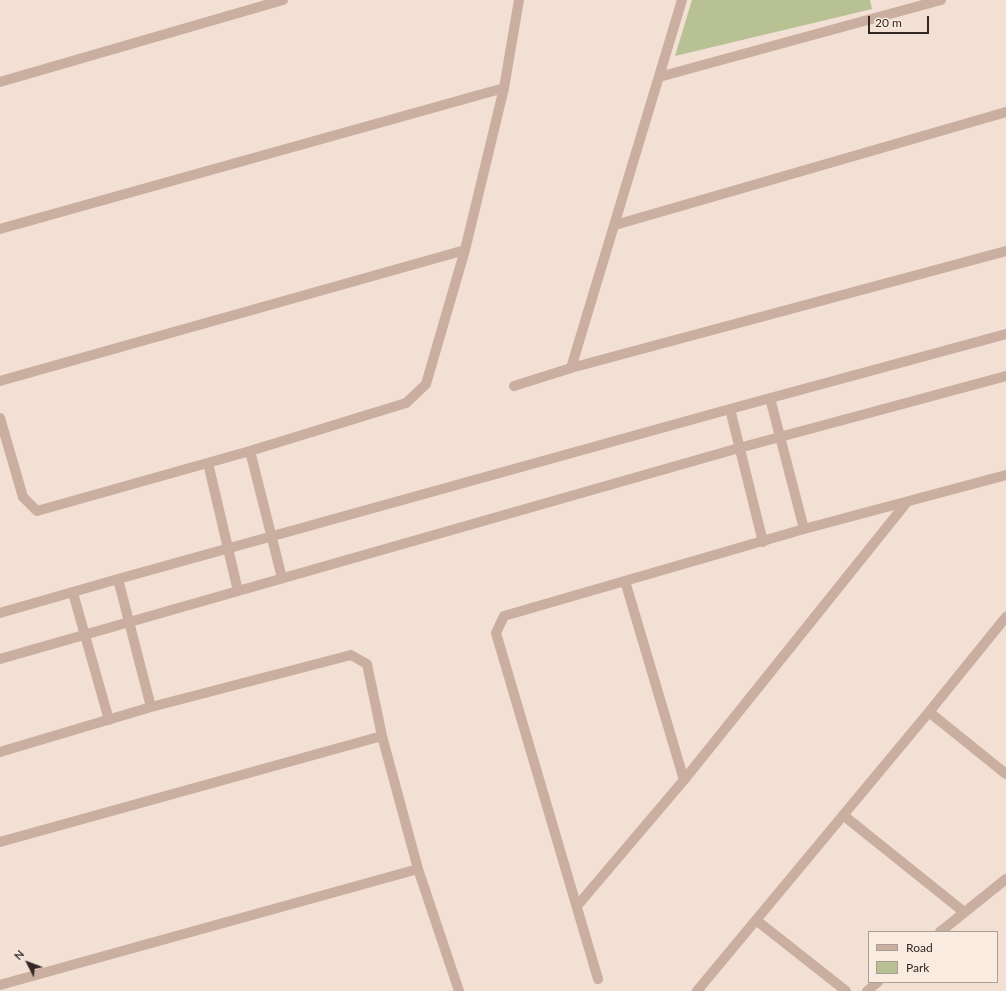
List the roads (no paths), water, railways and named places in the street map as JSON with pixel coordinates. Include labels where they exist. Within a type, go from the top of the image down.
[{"type":"street","points":[[0,82],[283,0]]},
{"type":"street","points":[[0,418],[23,497],[37,511],[250,452],[406,403],[426,384],[465,250],[504,88],[518,0]]},
{"type":"street","points":[[571,368],[682,0]]},
{"type":"street","points":[[659,77],[941,0]]},
{"type":"street","points":[[0,229],[504,88]]},
{"type":"street","points":[[615,224],[1006,112]]},
{"type":"street","points":[[0,381],[465,250]]},
{"type":"street","points":[[514,386],[571,368],[1006,251]]},
{"type":"street","points":[[0,613],[228,548],[1006,334]]},
{"type":"street","points":[[0,659],[739,448],[1006,376]]},
{"type":"street","points":[[770,398],[804,529]]},
{"type":"street","points":[[730,409],[763,542]]},
{"type":"street","points":[[250,452],[282,578]]},
{"type":"street","points":[[208,463],[238,590]]},
{"type":"street","points":[[598,978],[496,633],[504,616],[804,529],[1006,475]]},
{"type":"street","points":[[577,906],[684,780],[907,502]]},
{"type":"street","points":[[118,579],[152,707]]},
{"type":"street","points":[[625,582],[684,780]]},
{"type":"street","points":[[73,593],[86,634],[109,720]]},
{"type":"street","points":[[697,991],[1006,617]]},
{"type":"street","points":[[0,752],[152,707],[352,654],[367,664],[382,736],[418,869],[458,991]]},
{"type":"street","points":[[929,712],[1006,774]]},
{"type":"street","points":[[0,842],[382,736]]},
{"type":"street","points":[[843,815],[964,912]]},
{"type":"street","points":[[0,985],[418,869]]},
{"type":"street","points":[[941,931],[1006,879]]},
{"type":"street","points":[[756,920],[846,991]]},
{"type":"street","points":[[867,991],[877,983]]}]
